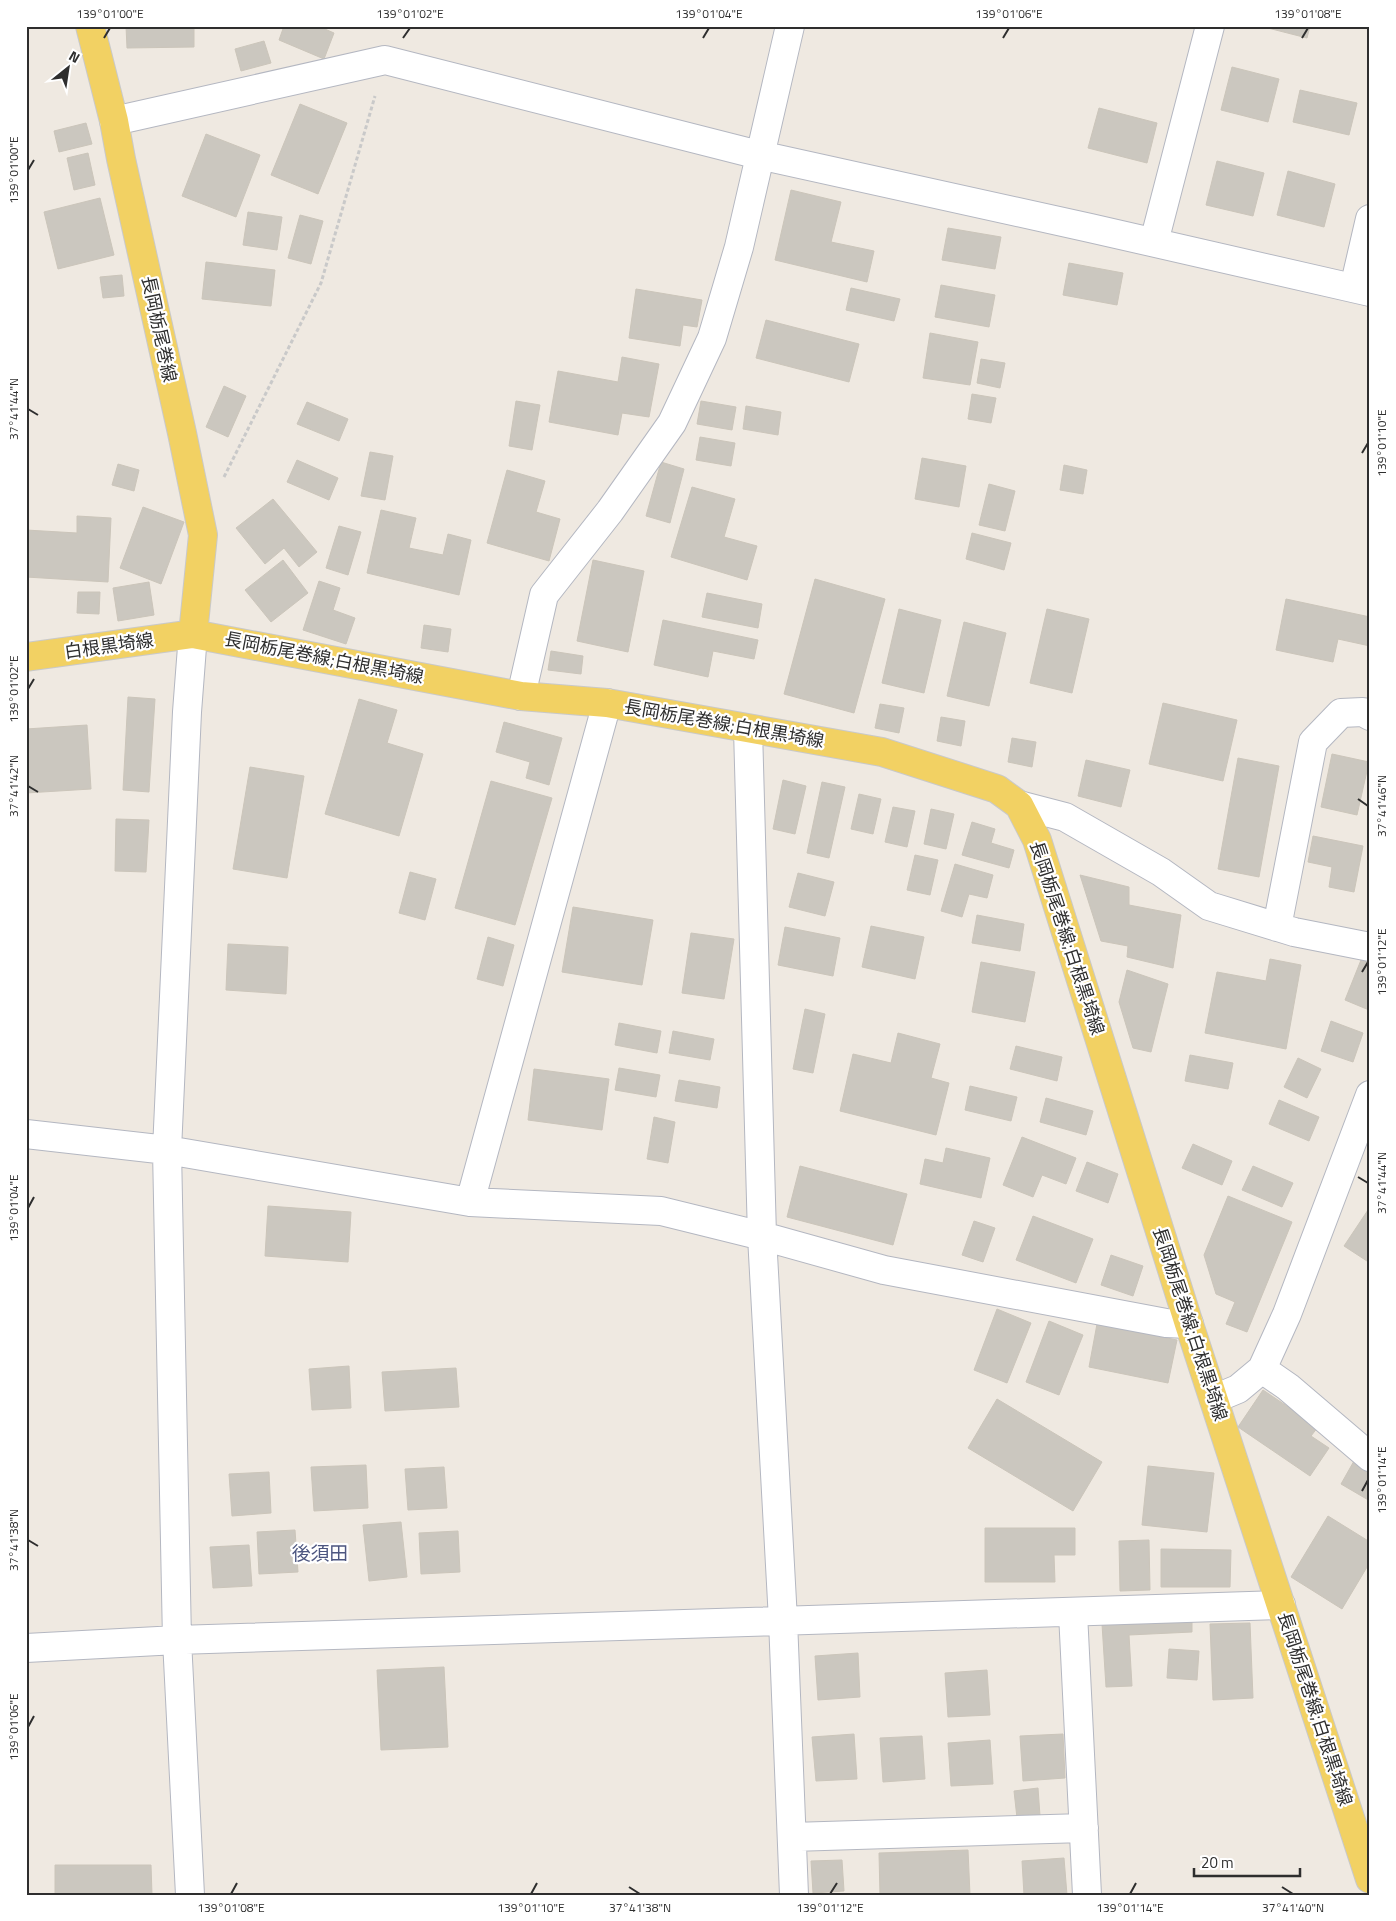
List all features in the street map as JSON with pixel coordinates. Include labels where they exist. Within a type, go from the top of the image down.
[{"type":"main road","name":"長岡栃尾巻線","points":[[90,26],[114,121],[203,535],[193,634]]},
{"type":"main road","name":"長岡栃尾巻線;白根黒埼線","points":[[193,634],[521,696],[607,704],[882,752],[997,790],[1019,805],[1037,840],[1189,1324],[1370,1879]]},
{"type":"main road","name":"白根黒埼線","points":[[26,657],[193,634]]},
{"type":"street","points":[[521,696],[544,595],[610,511],[672,423],[712,338],[739,247],[790,26]]},
{"type":"street","points":[[1154,242],[1210,26]]},
{"type":"street","points":[[114,121],[385,60],[759,155],[1362,290],[1370,219]]},
{"type":"street","points":[[190,1895],[177,1640],[167,1150],[187,712],[193,634]]},
{"type":"street","points":[[470,1202],[607,704]]},
{"type":"street","points":[[1277,927],[1313,742],[1340,713],[1363,712],[1370,716]]},
{"type":"street","points":[[748,730],[762,1236],[784,1620],[794,1895]]},
{"type":"street","points":[[1019,805],[1066,818],[1161,872],[1209,906],[1277,927],[1370,947]]},
{"type":"street","points":[[1214,1399],[1238,1389],[1262,1369],[1287,1314],[1370,1095]]},
{"type":"street","points":[[26,1134],[167,1150],[470,1202],[661,1211],[762,1236],[884,1270],[1166,1324],[1189,1324]]},
{"type":"street","points":[[1262,1369],[1288,1387],[1370,1457]]},
{"type":"street","points":[[26,1648],[177,1640],[1281,1605]]},
{"type":"street","points":[[1073,1613],[1087,1895]]},
{"type":"street","points":[[792,1836],[1084,1828]]},
{"type":"path","points":[[197,504],[215,495],[322,283],[385,60]]},
{"type":"building","points":[[126,26],[194,26],[194,47],[127,48]]},
{"type":"building","points":[[284,26],[318,26],[334,33],[324,59],[279,40]]},
{"type":"building","points":[[1260,26],[1310,26],[1307,38]]},
{"type":"building","points":[[264,41],[271,63],[241,71],[235,49]]},
{"type":"building","points":[[1232,67],[1279,79],[1268,122],[1221,110]]},
{"type":"building","points":[[1300,90],[1357,103],[1349,135],[1293,122]]},
{"type":"building","points":[[300,104],[347,123],[318,194],[271,175]]},
{"type":"building","points":[[1099,108],[1157,123],[1147,163],[1088,148]]},
{"type":"building","points":[[86,123],[92,144],[59,152],[54,131]]},
{"type":"building","points":[[206,134],[260,155],[236,217],[182,196]]},
{"type":"building","points":[[88,153],[95,185],[74,190],[67,158]]},
{"type":"building","points":[[1217,161],[1264,173],[1253,216],[1206,205]]},
{"type":"building","points":[[1288,171],[1335,184],[1324,227],[1277,215]]},
{"type":"building","points":[[791,190],[841,202],[831,242],[874,251],[867,282],[775,260]]},
{"type":"building","points":[[100,198],[114,255],[58,269],[44,212]]},
{"type":"building","points":[[248,212],[282,217],[277,250],[243,245]]},
{"type":"building","points":[[300,215],[323,221],[311,264],[288,258]]},
{"type":"building","points":[[948,228],[1001,237],[995,269],[942,260]]},
{"type":"building","points":[[206,262],[275,270],[271,306],[202,299]]},
{"type":"building","points":[[1069,263],[1123,273],[1117,305],[1063,295]]},
{"type":"building","points":[[122,275],[124,296],[103,298],[100,277]]},
{"type":"building","points":[[941,285],[995,295],[989,327],[935,317]]},
{"type":"building","points":[[851,288],[900,299],[894,321],[846,310]]},
{"type":"building","points":[[636,289],[702,300],[697,327],[683,325],[680,346],[629,338]]},
{"type":"building","points":[[766,320],[859,344],[849,382],[756,358]]},
{"type":"building","points":[[930,333],[978,342],[970,385],[923,378]]},
{"type":"building","points":[[622,357],[659,364],[649,417],[622,413],[618,435],[549,422],[558,371],[618,382]]},
{"type":"building","points":[[981,359],[1005,363],[1000,388],[977,383]]},
{"type":"building","points":[[224,386],[246,396],[228,437],[206,427]]},
{"type":"building","points":[[972,394],[996,398],[991,423],[968,419]]},
{"type":"building","points":[[516,401],[540,405],[532,450],[509,446]]},
{"type":"building","points":[[701,401],[736,407],[732,430],[697,424]]},
{"type":"building","points":[[307,402],[348,419],[339,441],[297,424]]},
{"type":"building","points":[[746,406],[781,412],[778,435],[743,429]]},
{"type":"building","points":[[700,437],[735,443],[731,466],[696,460]]},
{"type":"building","points":[[370,452],[393,456],[385,500],[361,496]]},
{"type":"building","points":[[922,458],[966,466],[959,507],[915,499]]},
{"type":"building","points":[[297,460],[338,478],[329,500],[287,482]]},
{"type":"building","points":[[661,462],[684,469],[670,523],[646,516]]},
{"type":"building","points":[[118,464],[139,470],[134,491],[112,485]]},
{"type":"building","points":[[1064,465],[1087,470],[1083,494],[1060,490]]},
{"type":"building","points":[[507,470],[545,481],[536,512],[560,519],[549,561],[487,543]]},
{"type":"building","points":[[989,484],[1015,491],[1005,531],[979,525]]},
{"type":"building","points":[[692,487],[735,499],[724,537],[757,546],[747,580],[671,557]]},
{"type":"building","points":[[273,499],[317,552],[299,567],[284,548],[265,564],[236,528]]},
{"type":"building","points":[[143,507],[184,522],[161,584],[120,568]]},
{"type":"building","points":[[381,510],[416,518],[409,548],[443,555],[448,534],[471,540],[459,595],[367,573]]},
{"type":"building","points":[[77,516],[111,518],[108,582],[26,577],[26,530],[77,533]]},
{"type":"building","points":[[339,526],[361,532],[348,575],[326,568]]},
{"type":"building","points":[[972,533],[1011,543],[1004,570],[966,559]]},
{"type":"building","points":[[283,560],[308,593],[271,622],[245,590]]},
{"type":"building","points":[[593,560],[644,571],[628,652],[577,641]]},
{"type":"building","points":[[815,579],[885,599],[854,713],[784,694]]},
{"type":"building","points":[[319,581],[340,588],[333,610],[355,618],[346,644],[303,630]]},
{"type":"building","points":[[149,582],[154,615],[118,621],[113,588]]},
{"type":"building","points":[[78,592],[100,592],[99,614],[77,613]]},
{"type":"building","points":[[707,593],[762,604],[758,628],[702,617]]},
{"type":"building","points":[[1286,599],[1370,617],[1370,646],[1338,639],[1333,662],[1276,650]]},
{"type":"building","points":[[899,609],[941,620],[924,693],[882,683]]},
{"type":"building","points":[[1047,609],[1089,619],[1072,693],[1030,683]]},
{"type":"building","points":[[663,620],[758,640],[754,659],[713,651],[708,677],[654,665]]},
{"type":"building","points":[[964,622],[1006,633],[989,706],[947,696]]},
{"type":"building","points":[[424,625],[451,629],[448,652],[421,648]]},
{"type":"building","points":[[551,651],[583,656],[581,674],[548,670]]},
{"type":"building","points":[[128,697],[155,699],[149,792],[123,790]]},
{"type":"building","points":[[359,699],[397,710],[387,743],[423,754],[399,836],[325,814]]},
{"type":"building","points":[[1163,703],[1237,720],[1223,781],[1149,764]]},
{"type":"building","points":[[880,704],[904,708],[899,733],[875,728]]},
{"type":"building","points":[[941,717],[965,721],[961,746],[937,741]]},
{"type":"building","points":[[504,722],[562,738],[549,785],[526,778],[530,762],[496,752]]},
{"type":"building","points":[[87,725],[91,789],[26,793],[26,729]]},
{"type":"building","points":[[1012,738],[1036,742],[1032,767],[1008,762]]},
{"type":"building","points":[[1332,754],[1369,762],[1357,815],[1321,807]]},
{"type":"building","points":[[1238,758],[1279,766],[1259,877],[1218,869]]},
{"type":"building","points":[[1086,760],[1130,770],[1121,807],[1078,796]]},
{"type":"building","points":[[250,767],[304,776],[287,878],[233,869]]},
{"type":"building","points":[[783,780],[806,786],[795,834],[773,829]]},
{"type":"building","points":[[491,781],[552,798],[515,925],[455,908]]},
{"type":"building","points":[[822,782],[845,787],[829,858],[807,853]]},
{"type":"building","points":[[859,794],[881,799],[873,834],[851,829]]},
{"type":"building","points":[[893,807],[915,811],[907,847],[885,842]]},
{"type":"building","points":[[931,809],[954,814],[946,849],[924,844]]},
{"type":"building","points":[[116,819],[149,820],[146,872],[115,871]]},
{"type":"building","points":[[972,822],[995,829],[991,843],[1014,850],[1009,868],[962,855]]},
{"type":"building","points":[[1313,836],[1363,846],[1354,892],[1329,887],[1332,867],[1308,862]]},
{"type":"building","points":[[915,855],[938,860],[930,895],[907,890]]},
{"type":"building","points":[[955,864],[993,875],[987,898],[969,894],[962,917],[941,911]]},
{"type":"building","points":[[410,872],[436,879],[425,920],[399,913]]},
{"type":"building","points":[[798,873],[834,882],[825,916],[789,907]]},
{"type":"building","points":[[1080,875],[1129,887],[1129,905],[1181,915],[1173,968],[1127,957],[1128,946],[1101,941]]},
{"type":"building","points":[[573,907],[653,920],[642,985],[562,972]]},
{"type":"building","points":[[977,915],[1024,924],[1020,951],[972,943]]},
{"type":"building","points":[[871,926],[924,937],[915,979],[862,967]]},
{"type":"building","points":[[785,927],[840,938],[833,976],[778,965]]},
{"type":"building","points":[[691,933],[734,939],[724,999],[682,993]]},
{"type":"building","points":[[488,937],[514,945],[503,986],[477,979]]},
{"type":"building","points":[[228,944],[288,947],[286,994],[226,990]]},
{"type":"building","points":[[1270,959],[1301,965],[1286,1049],[1205,1033],[1217,972],[1266,981]]},
{"type":"building","points":[[1361,960],[1370,963],[1369,1010],[1345,1000]]},
{"type":"building","points":[[981,962],[1035,972],[1025,1022],[972,1012]]},
{"type":"building","points":[[1127,970],[1168,984],[1151,1052],[1133,1048],[1119,1002]]},
{"type":"building","points":[[805,1009],[825,1014],[813,1073],[793,1069]]},
{"type":"building","points":[[1331,1021],[1363,1033],[1353,1062],[1321,1051]]},
{"type":"building","points":[[619,1023],[661,1031],[657,1053],[615,1045]]},
{"type":"building","points":[[673,1031],[714,1039],[710,1060],[669,1053]]},
{"type":"building","points":[[898,1033],[940,1044],[931,1078],[949,1083],[936,1135],[840,1111],[853,1054],[891,1063]]},
{"type":"building","points":[[1016,1046],[1062,1057],[1057,1081],[1010,1069]]},
{"type":"building","points":[[1190,1055],[1233,1063],[1228,1089],[1185,1081]]},
{"type":"building","points":[[1298,1058],[1321,1069],[1307,1098],[1284,1087]]},
{"type":"building","points":[[619,1068],[660,1075],[656,1097],[615,1090]]},
{"type":"building","points":[[534,1069],[609,1079],[602,1130],[528,1120]]},
{"type":"building","points":[[679,1080],[720,1087],[717,1108],[675,1101]]},
{"type":"building","points":[[970,1086],[1017,1097],[1011,1121],[965,1110]]},
{"type":"building","points":[[1046,1098],[1093,1111],[1086,1135],[1040,1122]]},
{"type":"building","points":[[1279,1100],[1319,1117],[1309,1141],[1269,1124]]},
{"type":"building","points":[[654,1117],[675,1122],[668,1163],[647,1159]]},
{"type":"building","points":[[1022,1137],[1076,1158],[1066,1184],[1042,1175],[1033,1197],[1003,1185]]},
{"type":"building","points":[[1193,1144],[1232,1161],[1222,1185],[1182,1168]]},
{"type":"building","points":[[946,1148],[990,1158],[981,1198],[920,1184],[925,1159],[943,1163]]},
{"type":"building","points":[[1087,1162],[1118,1174],[1108,1203],[1076,1191]]},
{"type":"building","points":[[800,1166],[907,1194],[893,1245],[787,1217]]},
{"type":"building","points":[[1253,1166],[1293,1183],[1282,1207],[1242,1190]]},
{"type":"building","points":[[1228,1196],[1292,1222],[1247,1332],[1226,1324],[1235,1302],[1216,1294],[1204,1255]]},
{"type":"building","points":[[268,1206],[351,1212],[348,1262],[265,1256]]},
{"type":"building","points":[[1370,1207],[1370,1263],[1344,1246]]},
{"type":"building","points":[[1033,1216],[1093,1239],[1076,1283],[1016,1260]]},
{"type":"building","points":[[974,1221],[995,1228],[983,1262],[962,1255]]},
{"type":"building","points":[[1111,1255],[1143,1266],[1133,1296],[1101,1285]]},
{"type":"building","points":[[997,1309],[1031,1323],[1007,1383],[974,1370]]},
{"type":"building","points":[[1049,1321],[1083,1335],[1059,1395],[1026,1382]]},
{"type":"building","points":[[1097,1324],[1177,1340],[1168,1383],[1089,1367]]},
{"type":"building","points":[[349,1366],[351,1408],[312,1410],[309,1369]]},
{"type":"building","points":[[456,1368],[459,1407],[385,1411],[382,1372]]},
{"type":"building","points":[[1263,1390],[1318,1427],[1311,1436],[1329,1448],[1310,1476],[1238,1427]]},
{"type":"building","points":[[997,1399],[1102,1462],[1073,1511],[968,1448]]},
{"type":"building","points":[[1354,1461],[1370,1470],[1370,1501],[1341,1484]]},
{"type":"building","points":[[366,1465],[368,1508],[314,1511],[311,1467]]},
{"type":"building","points":[[1148,1466],[1214,1473],[1207,1532],[1142,1525]]},
{"type":"building","points":[[444,1467],[447,1508],[408,1510],[405,1469]]},
{"type":"building","points":[[269,1472],[271,1513],[232,1516],[229,1474]]},
{"type":"building","points":[[1328,1516],[1370,1542],[1370,1562],[1342,1609],[1291,1577]]},
{"type":"building","points":[[401,1522],[407,1577],[369,1581],[363,1525]]},
{"type":"building","points":[[985,1528],[1075,1528],[1075,1555],[1054,1555],[1055,1582],[985,1582]]},
{"type":"building","points":[[295,1530],[298,1572],[259,1574],[257,1532]]},
{"type":"building","points":[[458,1531],[460,1572],[421,1574],[419,1533]]},
{"type":"building","points":[[1149,1540],[1150,1590],[1120,1591],[1119,1541]]},
{"type":"building","points":[[249,1545],[252,1586],[213,1588],[210,1547]]},
{"type":"building","points":[[1161,1549],[1231,1550],[1230,1587],[1161,1587]]},
{"type":"building","points":[[1192,1620],[1192,1632],[1129,1635],[1132,1686],[1106,1687],[1102,1624]]},
{"type":"building","points":[[1250,1623],[1253,1698],[1213,1700],[1210,1624]]},
{"type":"building","points":[[1169,1649],[1199,1651],[1197,1680],[1167,1678]]},
{"type":"building","points":[[858,1653],[860,1697],[818,1700],[815,1656]]},
{"type":"building","points":[[444,1667],[448,1747],[381,1750],[377,1670]]},
{"type":"building","points":[[987,1670],[990,1715],[948,1717],[945,1673]]},
{"type":"building","points":[[854,1734],[857,1779],[816,1781],[812,1737]]},
{"type":"building","points":[[1063,1734],[1065,1778],[1023,1781],[1020,1736]]},
{"type":"building","points":[[922,1736],[925,1779],[883,1782],[880,1738]]},
{"type":"building","points":[[990,1740],[993,1784],[951,1786],[948,1743]]},
{"type":"building","points":[[1038,1788],[1040,1816],[1017,1818],[1014,1791]]},
{"type":"building","points":[[968,1850],[970,1895],[880,1895],[879,1853]]},
{"type":"building","points":[[1064,1858],[1067,1895],[1024,1895],[1022,1861]]},
{"type":"building","points":[[842,1860],[844,1891],[813,1893],[811,1861]]},
{"type":"building","points":[[55,1865],[151,1865],[152,1895],[55,1895]]},
{"type":"district","name":"後須田","points":[[320,1553]]}]
